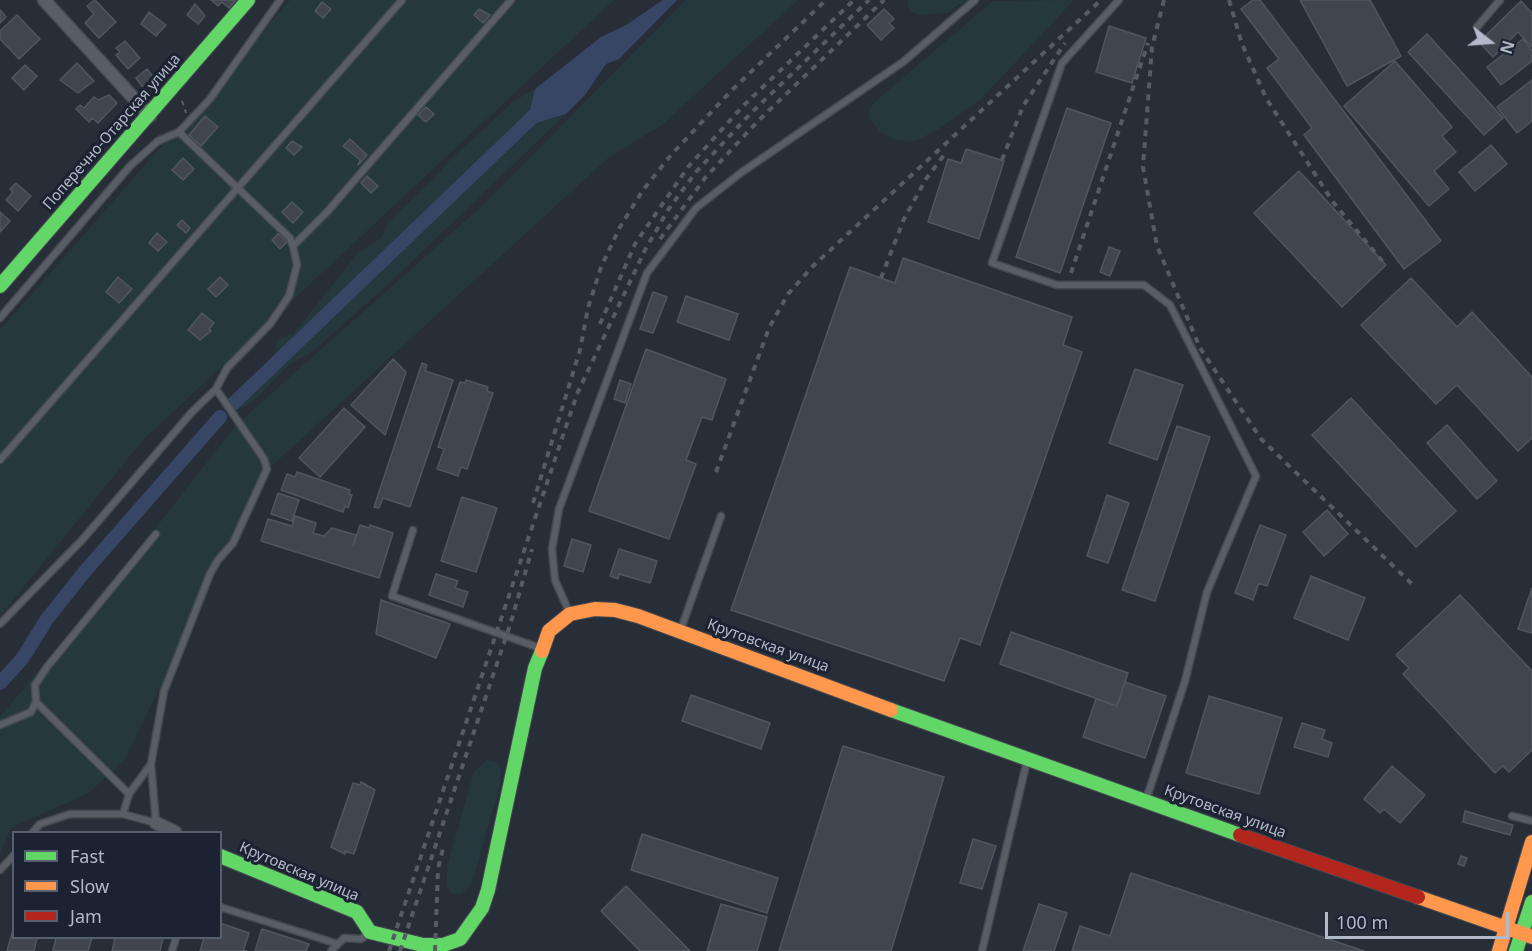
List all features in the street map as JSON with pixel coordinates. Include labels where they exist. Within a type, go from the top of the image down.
[{"type":"street","points":[[44,0],[150,116]]},
{"type":"street","name":"Поперечно-Отарская улица","points":[[0,285],[150,116],[248,0]]},
{"type":"street","name":"Крутовская улица","points":[[570,614],[595,609],[615,610],[680,631],[1027,760],[1527,935]]},
{"type":"street","points":[[370,932],[435,946],[460,939],[471,927],[482,908],[488,890],[541,648],[549,631],[570,614]]},
{"type":"street","points":[[156,823],[173,831]]},
{"type":"street","points":[[1499,951],[1532,842]]},
{"type":"street","name":"Крутовская улица","points":[[222,857],[357,912],[370,932]]},
{"type":"street","points":[[1516,951],[1527,935],[1532,902]]},
{"type":"lane","points":[[0,318],[130,166],[158,141],[179,132],[210,99],[280,0]]},
{"type":"lane","points":[[0,460],[402,0]]},
{"type":"lane","points":[[293,246],[327,212],[511,0]]},
{"type":"lane","points":[[570,614],[555,580],[552,549],[559,509],[647,273],[696,208],[742,172],[903,62],[975,0]]},
{"type":"lane","points":[[1119,0],[1062,63],[992,263],[1058,285],[1144,285],[1170,305],[1256,476],[1207,592],[1185,681],[1146,801]]},
{"type":"lane","points":[[1477,27],[1500,0]]},
{"type":"lane","points":[[0,624],[83,539],[192,412],[216,389],[227,368],[270,324],[289,296],[297,265],[290,238],[179,132]]},
{"type":"lane","points":[[34,831],[40,824],[70,814],[123,814],[156,823],[151,764],[164,691],[210,574],[218,560],[233,543],[267,469],[264,459],[216,389]]},
{"type":"lane","points":[[680,631],[721,516]]},
{"type":"lane","points":[[413,530],[392,596],[541,648]]},
{"type":"lane","points":[[0,725],[32,712],[36,702],[35,685],[53,658],[156,534]]},
{"type":"lane","points":[[36,702],[129,794]]},
{"type":"lane","points":[[982,951],[1027,760]]},
{"type":"lane","points":[[123,814],[129,794],[151,764]]},
{"type":"lane","points":[[1512,816],[1532,821]]},
{"type":"lane","points":[[0,870],[12,857]]},
{"type":"lane","points":[[222,908],[338,944]]},
{"type":"lane","points":[[331,951],[345,938],[361,939],[370,932]]},
{"type":"path","points":[[171,91],[182,100],[189,122]]},
{"type":"shaded area","points":[[290,0],[614,0],[143,440],[0,616],[0,330]]},
{"type":"shaded area","points":[[686,0],[798,0],[663,124],[608,158],[263,474],[125,759],[89,793],[10,828],[0,854],[0,717],[122,571],[236,425],[481,207]]},
{"type":"shaded area","points":[[908,0],[967,0],[946,13],[920,15],[912,12],[907,5]]},
{"type":"shaded area","points":[[1074,0],[981,99],[939,129],[915,141],[895,140],[880,132],[869,118],[870,108],[876,101],[993,1]]},
{"type":"shaded area","points":[[535,89],[526,126],[566,114],[384,288],[312,352],[290,364],[254,401],[240,409],[238,400],[241,388],[274,355],[277,340],[295,332],[358,253],[381,238],[388,222],[431,182],[450,160],[514,101]]},
{"type":"shaded area","points":[[487,760],[495,761],[501,768],[500,785],[472,883],[460,895],[451,893],[447,885],[447,867],[474,771]]},
{"type":"water","points":[[663,0],[677,0],[619,59],[606,64],[585,95],[566,114],[526,126],[535,89],[601,37],[626,25]]},
{"type":"building","points":[[95,0],[116,22],[99,38],[85,23],[94,14],[87,6]]},
{"type":"building","points":[[211,0],[236,0],[229,8],[222,2],[218,6]]},
{"type":"building","points":[[1253,0],[1260,0],[1441,241],[1404,269],[1304,135],[1312,128],[1267,68],[1279,59],[1241,9]]},
{"type":"building","points":[[1300,0],[1370,0],[1401,56],[1347,86]]},
{"type":"building","points":[[1521,1],[1532,13],[1532,47],[1518,32],[1493,57],[1479,42]]},
{"type":"building","points":[[322,2],[331,9],[323,18],[315,11]]},
{"type":"building","points":[[195,4],[205,16],[198,24],[187,15]]},
{"type":"building","points":[[479,9],[490,15],[483,23],[474,15]]},
{"type":"building","points":[[884,9],[894,19],[889,23],[894,28],[881,40],[867,25]]},
{"type":"building","points":[[0,10],[6,17],[0,23]]},
{"type":"building","points":[[149,12],[166,25],[156,36],[141,24]]},
{"type":"building","points":[[17,15],[40,39],[19,59],[0,39],[0,31]]},
{"type":"building","points":[[1109,26],[1146,38],[1132,83],[1096,72]]},
{"type":"building","points":[[1427,34],[1503,118],[1484,135],[1408,52]]},
{"type":"building","points":[[1523,39],[1532,51],[1532,61],[1501,85],[1487,67]]},
{"type":"building","points":[[125,41],[140,58],[128,69],[116,55],[120,52],[116,48]]},
{"type":"building","points":[[1395,61],[1452,127],[1442,136],[1456,152],[1434,171],[1449,189],[1429,206],[1344,106]]},
{"type":"building","points":[[77,63],[94,81],[78,93],[60,80]]},
{"type":"building","points":[[25,65],[37,76],[24,90],[12,78]]},
{"type":"building","points":[[147,69],[156,80],[144,89],[136,78]]},
{"type":"building","points":[[1532,80],[1532,121],[1517,133],[1497,107]]},
{"type":"building","points":[[109,95],[117,103],[98,123],[92,118],[89,122],[76,109],[80,105],[84,108],[94,97],[98,100]]},
{"type":"building","points":[[426,107],[434,114],[426,122],[418,115]]},
{"type":"building","points":[[1067,108],[1111,123],[1060,273],[1016,257]]},
{"type":"building","points":[[205,116],[218,127],[201,146],[189,135]]},
{"type":"building","points":[[350,139],[367,155],[358,165],[360,160],[343,146]]},
{"type":"building","points":[[292,141],[302,147],[294,155],[286,148]]},
{"type":"building","points":[[1491,145],[1507,164],[1475,191],[1459,172]]},
{"type":"building","points":[[966,149],[1004,161],[979,239],[928,222],[948,159],[961,163]]},
{"type":"building","points":[[183,158],[194,169],[183,180],[172,170]]},
{"type":"building","points":[[1299,171],[1386,265],[1342,307],[1254,213]]},
{"type":"building","points":[[367,176],[378,186],[371,193],[361,183]]},
{"type":"building","points":[[16,183],[31,196],[18,211],[6,200],[13,192],[10,189]]},
{"type":"building","points":[[292,202],[303,212],[293,223],[282,212]]},
{"type":"building","points":[[0,212],[10,221],[0,232]]},
{"type":"building","points":[[182,220],[190,228],[186,233],[177,225]]},
{"type":"building","points":[[157,233],[167,242],[158,251],[149,243]]},
{"type":"building","points":[[279,233],[287,242],[280,249],[272,240]]},
{"type":"building","points":[[1109,247],[1120,251],[1110,276],[1100,272]]},
{"type":"building","points":[[903,258],[1072,317],[1063,345],[1082,352],[980,645],[960,638],[944,681],[731,610],[850,267],[895,283]]},
{"type":"building","points":[[118,277],[132,289],[119,303],[106,292]]},
{"type":"building","points":[[220,277],[228,285],[216,297],[208,289]]},
{"type":"building","points":[[1411,278],[1457,327],[1472,312],[1532,377],[1532,438],[1518,451],[1457,385],[1436,404],[1361,325]]},
{"type":"building","points":[[653,292],[667,297],[653,333],[640,329]]},
{"type":"building","points":[[686,296],[738,314],[729,340],[677,322]]},
{"type":"building","points":[[202,313],[214,323],[209,329],[211,331],[200,340],[188,330]]},
{"type":"building","points":[[646,349],[726,379],[712,420],[702,417],[686,460],[696,464],[669,539],[589,511]]},
{"type":"building","points":[[393,359],[406,372],[385,435],[351,405]]},
{"type":"building","points":[[422,363],[427,365],[425,371],[453,380],[410,507],[383,498],[379,508],[374,507]]},
{"type":"building","points":[[1135,369],[1183,385],[1157,460],[1109,443]]},
{"type":"building","points":[[466,380],[488,387],[487,391],[493,393],[467,469],[461,467],[458,476],[437,469],[444,449],[438,447],[460,382],[465,383]]},
{"type":"building","points":[[620,380],[631,384],[625,403],[614,399]]},
{"type":"building","points":[[1351,398],[1456,511],[1416,547],[1312,435]]},
{"type":"building","points":[[344,408],[365,427],[320,477],[299,458]]},
{"type":"building","points":[[1447,425],[1497,481],[1477,499],[1427,443]]},
{"type":"building","points":[[1177,426],[1210,437],[1155,601],[1122,590]]},
{"type":"building","points":[[297,472],[350,490],[349,494],[352,495],[348,508],[345,506],[343,512],[281,490],[287,474],[295,477]]},
{"type":"building","points":[[278,493],[299,500],[292,521],[271,514]]},
{"type":"building","points":[[1107,495],[1129,503],[1108,563],[1087,556]]},
{"type":"building","points":[[462,497],[497,508],[476,572],[441,561]]},
{"type":"building","points":[[1327,510],[1348,534],[1324,556],[1303,532]]},
{"type":"building","points":[[295,516],[316,523],[313,533],[324,536],[332,528],[356,535],[353,546],[360,525],[369,528],[370,525],[393,533],[379,578],[261,541],[268,519],[292,526]]},
{"type":"building","points":[[1260,525],[1286,535],[1267,586],[1259,583],[1253,600],[1235,593]]},
{"type":"building","points":[[572,539],[591,545],[583,572],[564,566]]},
{"type":"building","points":[[619,549],[657,561],[650,583],[619,574],[618,579],[610,576]]},
{"type":"building","points":[[436,574],[458,581],[455,588],[468,592],[463,607],[429,595]]},
{"type":"building","points":[[1311,576],[1365,598],[1348,640],[1294,618]]},
{"type":"building","points":[[1532,588],[1532,633],[1518,629]]},
{"type":"building","points":[[1460,595],[1532,671],[1532,750],[1509,772],[1503,766],[1495,773],[1403,674],[1409,668],[1396,655]]},
{"type":"building","points":[[381,600],[450,624],[436,658],[376,634]]},
{"type":"building","points":[[1011,632],[1128,673],[1117,706],[1000,664]]},
{"type":"building","points":[[1125,682],[1166,696],[1145,758],[1083,737],[1096,699],[1117,706]]},
{"type":"building","points":[[691,695],[770,723],[761,749],[682,721]]},
{"type":"building","points":[[1209,696],[1282,718],[1259,794],[1186,773]]},
{"type":"building","points":[[1302,723],[1325,730],[1322,739],[1332,743],[1328,757],[1294,747]]},
{"type":"building","points":[[843,746],[944,777],[891,951],[779,951]]},
{"type":"building","points":[[1392,766],[1425,795],[1400,823],[1384,809],[1380,813],[1364,799]]},
{"type":"building","points":[[361,782],[375,790],[354,854],[345,851],[345,854],[331,847],[353,783],[360,785]]},
{"type":"building","points":[[1465,811],[1513,825],[1510,835],[1463,822]]},
{"type":"building","points":[[642,834],[778,878],[767,913],[631,870]]},
{"type":"building","points":[[973,839],[996,846],[982,889],[960,883]]},
{"type":"building","points":[[1461,856],[1467,858],[1464,866],[1458,864]]},
{"type":"building","points":[[1131,873],[1364,951],[1072,951],[1080,926],[1110,936]]},
{"type":"building","points":[[626,886],[690,951],[640,951],[601,911]]},
{"type":"building","points":[[721,904],[767,917],[757,951],[707,951]]},
{"type":"building","points":[[1039,904],[1067,913],[1054,951],[1023,951]]},
{"type":"building","points":[[222,924],[249,933],[243,951],[200,951],[204,939],[222,939]]},
{"type":"building","points":[[262,929],[309,944],[306,951],[255,951]]},
{"type":"building","points":[[12,933],[12,939],[37,939],[34,951],[7,951]]},
{"type":"building","points":[[56,939],[92,939],[88,951],[53,951]]},
{"type":"building","points":[[115,939],[163,939],[160,951],[112,951]]},
{"type":"waterway","points":[[233,404],[540,110]]},
{"type":"waterway","points":[[0,683],[22,659],[47,619],[86,570],[220,417]]},
{"type":"railway","points":[[533,503],[580,350],[588,308],[601,267],[620,227],[643,190],[671,155],[732,90],[826,0]]},
{"type":"railway","points":[[600,324],[635,244],[688,167],[743,106],[854,0]]},
{"type":"railway","points":[[389,951],[577,394],[645,250],[668,210],[696,172],[750,114],[869,0]]},
{"type":"railway","points":[[660,239],[705,178],[758,121],[884,0]]},
{"type":"railway","points":[[716,472],[769,328],[788,294],[813,266],[1101,0]]},
{"type":"railway","points":[[1164,0],[1152,47],[1143,167],[1157,246],[1200,348],[1261,439],[1412,584]]},
{"type":"railway","points":[[1229,0],[1242,44],[1266,98],[1333,202],[1383,262]]},
{"type":"railway","points":[[1002,160],[1023,106],[1065,43]]},
{"type":"railway","points":[[1071,273],[1148,43]]},
{"type":"railway","points":[[881,278],[904,219],[926,179],[944,155]]},
{"type":"railway","points":[[400,951],[511,622],[532,549]]},
{"type":"railway","points":[[435,951],[438,869],[444,844]]},
{"type":"traffic: fast","points":[[0,286],[248,0]]},
{"type":"traffic: fast","points":[[222,857],[357,912],[370,932],[423,945],[443,945],[460,939],[482,908],[488,890],[535,668],[542,651]]},
{"type":"traffic: fast","points":[[891,710],[1240,835]]},
{"type":"traffic: fast","points":[[1516,951],[1532,902]]},
{"type":"traffic: slow","points":[[542,651],[549,631],[570,614],[595,609],[615,610],[638,616],[891,710]]},
{"type":"traffic: slow","points":[[1499,951],[1532,842]]},
{"type":"traffic: slow","points":[[1418,897],[1532,937]]},
{"type":"traffic: jam","points":[[1240,835],[1418,897]]}]
